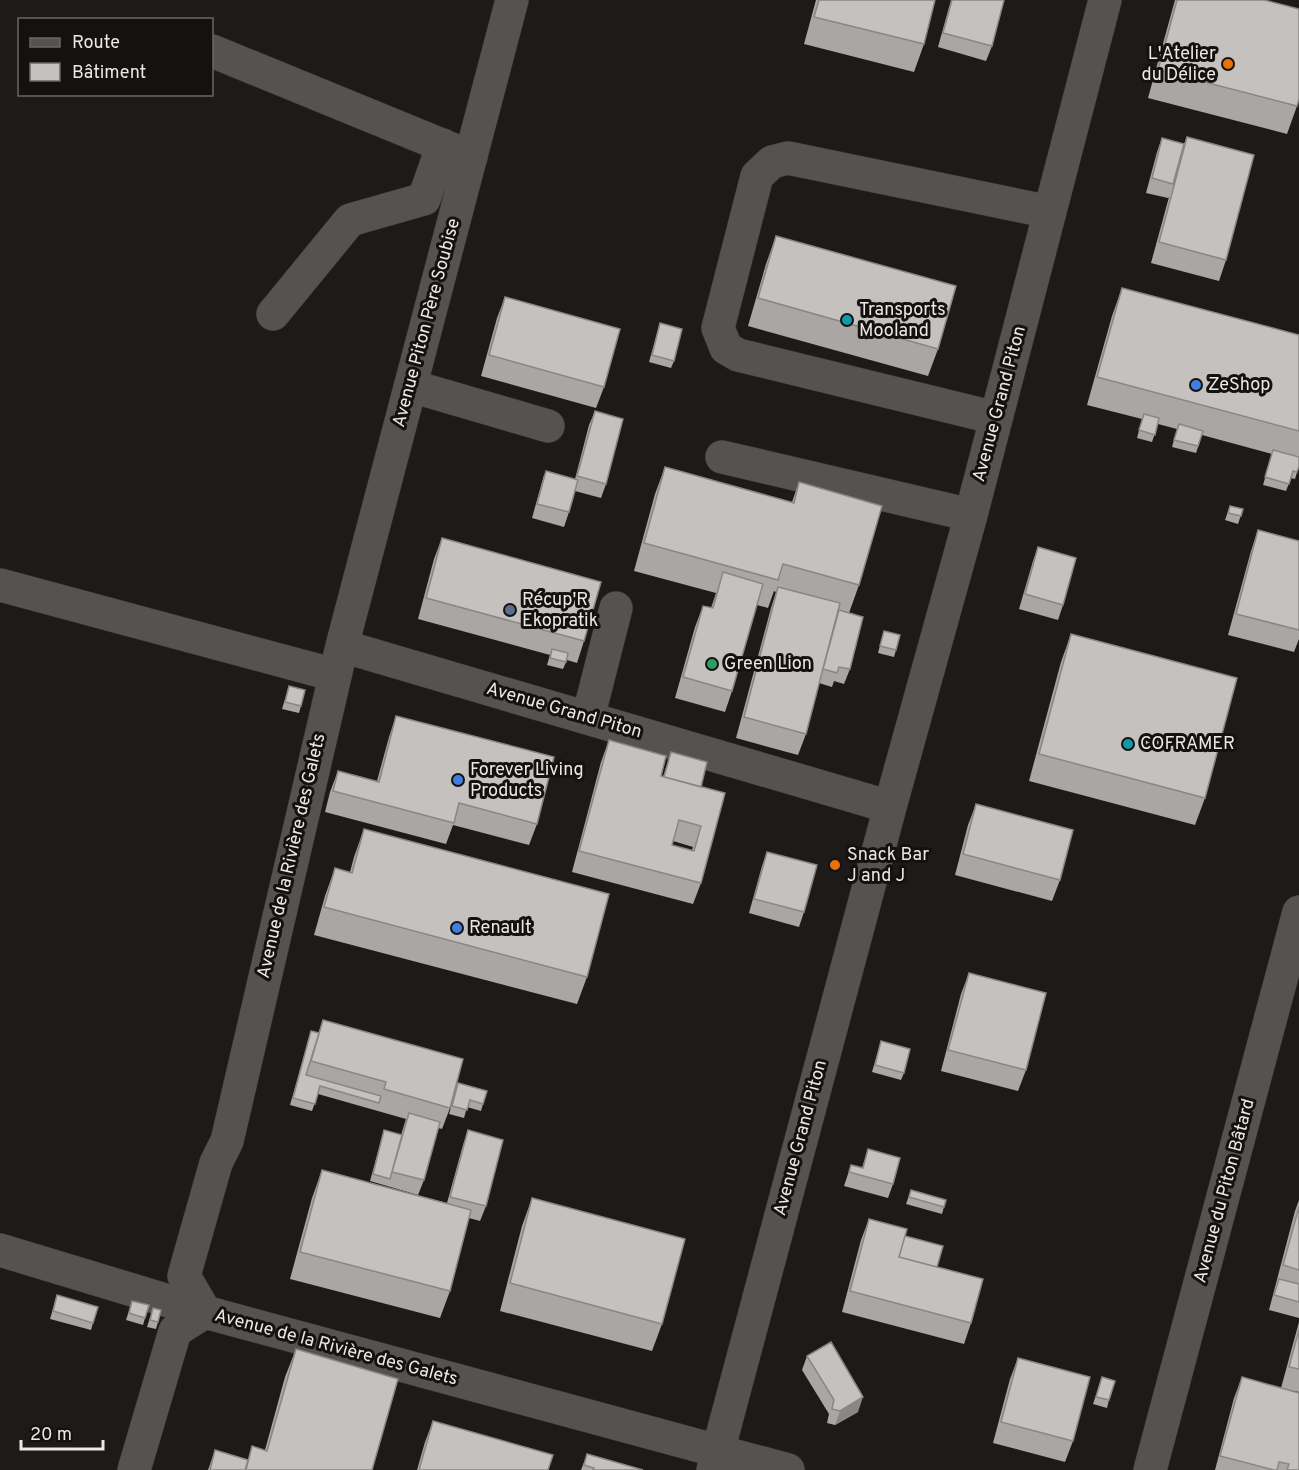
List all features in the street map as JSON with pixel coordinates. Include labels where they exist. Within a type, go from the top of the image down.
[{"type":"street","name":"Avenue Piton Père Soubise","points":[[338,660],[411,386],[457,151],[513,0]]},
{"type":"street","name":"Avenue Grand Piton","points":[[716,1460],[890,807],[972,515],[1105,0]]},
{"type":"street","points":[[213,51],[457,151],[424,199],[350,220],[273,314]]},
{"type":"street","points":[[996,418],[738,355],[726,348],[718,328],[754,187],[757,176],[772,162],[788,158],[1050,212]]},
{"type":"street","points":[[411,386],[548,426]]},
{"type":"street","points":[[722,457],[972,515]]},
{"type":"street","name":"Avenue Grand Piton","points":[[0,585],[588,718],[890,807]]},
{"type":"street","points":[[588,718],[616,608]]},
{"type":"street","name":"Avenue de la Rivière des Galets","points":[[338,660],[227,1141],[216,1163],[184,1276],[205,1312],[716,1460],[788,1470]]},
{"type":"street","name":"Avenue du Piton Bâtard","points":[[1150,1470],[1299,912]]},
{"type":"street","points":[[0,1250],[205,1312]]},
{"type":"street","points":[[134,1470],[175,1331],[205,1312]]},
{"type":"building","points":[[819,0],[935,0],[924,44],[814,17]]},
{"type":"building","points":[[952,0],[1004,0],[992,46],[943,33]]},
{"type":"building","name":"L'Atelier du Délice","points":[[1177,0],[1264,0],[1299,9],[1299,99],[1297,106],[1158,70]]},
{"type":"building","points":[[1187,137],[1254,155],[1226,260],[1159,242]]},
{"type":"building","points":[[1162,138],[1184,144],[1173,184],[1152,178]]},
{"type":"building","points":[[776,236],[956,286],[938,349],[758,298]]},
{"type":"building","name":"ZeShop","points":[[1122,288],[1299,335],[1299,431],[1097,377]]},
{"type":"building","points":[[505,297],[620,329],[604,387],[489,355]]},
{"type":"building","points":[[660,323],[682,329],[674,361],[652,355]]},
{"type":"building","points":[[595,411],[623,419],[606,484],[577,476]]},
{"type":"building","points":[[1144,414],[1159,418],[1155,435],[1139,430]]},
{"type":"building","points":[[1179,424],[1203,431],[1198,446],[1174,440]]},
{"type":"building","points":[[1273,450],[1299,457],[1297,472],[1293,471],[1289,484],[1265,477]]},
{"type":"building","points":[[665,467],[794,503],[799,482],[882,506],[859,585],[783,564],[778,580],[644,543]]},
{"type":"building","points":[[546,471],[578,480],[569,512],[537,504]]},
{"type":"building","points":[[1230,506],[1243,509],[1241,516],[1228,513]]},
{"type":"building","points":[[1258,530],[1299,541],[1299,630],[1236,614]]},
{"type":"building","points":[[442,538],[601,582],[584,641],[426,598]]},
{"type":"building","points":[[1038,547],[1076,558],[1063,605],[1025,594]]},
{"type":"building","name":"Green Lion","points":[[723,572],[763,584],[732,691],[683,677],[703,606],[713,608]]},
{"type":"building","points":[[778,587],[840,603],[806,734],[744,717]]},
{"type":"building","points":[[839,610],[863,617],[850,669],[839,667],[837,673],[823,669]]},
{"type":"building","points":[[884,631],[900,635],[896,650],[880,646]]},
{"type":"building","name":"COFRAMER","points":[[1071,634],[1237,678],[1205,798],[1039,754]]},
{"type":"building","points":[[552,649],[568,653],[566,662],[550,658]]},
{"type":"building","points":[[289,686],[305,690],[301,706],[285,702]]},
{"type":"building","points":[[396,716],[554,757],[537,824],[459,803],[454,823],[333,791],[338,771],[379,782]]},
{"type":"building","points":[[609,740],[666,756],[661,776],[725,793],[701,883],[579,851]],"holes":[[[679,820],[701,826],[694,851],[672,845]]]},
{"type":"building","points":[[671,752],[707,762],[701,787],[664,777]]},
{"type":"building","points":[[976,804],[1073,830],[1060,880],[963,854]]},
{"type":"building","name":"Renault","points":[[364,829],[609,894],[587,977],[324,907],[335,868],[352,873]]},
{"type":"building","points":[[767,852],[817,865],[804,912],[754,899]]},
{"type":"building","points":[[969,973],[1046,993],[1026,1070],[948,1050]]},
{"type":"building","points":[[323,1020],[463,1059],[450,1108],[384,1089],[386,1082],[311,1061]]},
{"type":"building","points":[[311,1031],[319,1033],[306,1075],[381,1096],[379,1103],[320,1086],[315,1104],[293,1098]]},
{"type":"building","points":[[881,1041],[910,1049],[904,1073],[875,1065]]},
{"type":"building","points":[[458,1083],[487,1091],[483,1104],[470,1100],[467,1110],[452,1106]]},
{"type":"building","points":[[409,1113],[440,1122],[424,1180],[392,1172]]},
{"type":"building","points":[[384,1130],[402,1135],[390,1179],[373,1174]]},
{"type":"building","points":[[468,1130],[503,1140],[486,1206],[450,1197]]},
{"type":"building","points":[[868,1149],[900,1158],[893,1184],[849,1172],[851,1165],[863,1168]]},
{"type":"building","points":[[322,1170],[471,1210],[450,1291],[300,1252]]},
{"type":"building","points":[[911,1190],[946,1200],[944,1207],[909,1197]]},
{"type":"building","points":[[532,1198],[685,1239],[662,1324],[510,1283]]},
{"type":"building","points":[[1299,1207],[1299,1270],[1283,1265]]},
{"type":"building","points":[[869,1219],[907,1229],[899,1257],[983,1279],[971,1323],[850,1291]]},
{"type":"building","points":[[905,1236],[943,1246],[937,1267],[899,1257]]},
{"type":"building","points":[[1279,1279],[1299,1284],[1299,1302],[1274,1295]]},
{"type":"building","points":[[57,1295],[98,1307],[93,1323],[53,1311]]},
{"type":"building","points":[[132,1301],[149,1305],[145,1318],[129,1313]]},
{"type":"building","points":[[153,1308],[161,1310],[158,1322],[150,1320]]},
{"type":"building","points":[[1299,1330],[1299,1369],[1289,1367]]},
{"type":"building","points":[[831,1342],[863,1397],[840,1411],[832,1409],[834,1400],[807,1356]]},
{"type":"building","points":[[296,1349],[398,1379],[372,1470],[246,1470],[252,1446],[267,1451]]},
{"type":"building","points":[[1018,1358],[1090,1377],[1073,1441],[1001,1422]]},
{"type":"building","points":[[1102,1377],[1115,1381],[1109,1400],[1096,1397]]},
{"type":"building","points":[[1242,1377],[1299,1393],[1299,1470],[1287,1470],[1289,1464],[1279,1462],[1277,1470],[1274,1470],[1220,1456]]},
{"type":"building","points":[[433,1421],[553,1455],[548,1470],[419,1470]]},
{"type":"building","points":[[215,1450],[248,1460],[245,1470],[210,1470]]},
{"type":"building","points":[[587,1454],[643,1470],[593,1470],[594,1468],[584,1465]]},
{"type":"place","name":"L'Atelier du Délice","points":[[1228,64]]},
{"type":"place","name":"Transports Mooland","points":[[847,320]]},
{"type":"place","name":"ZeShop","points":[[1196,385]]},
{"type":"place","name":"Récup'R Ekopratik","points":[[510,610]]},
{"type":"place","name":"Green Lion","points":[[712,664]]},
{"type":"place","name":"COFRAMER","points":[[1128,744]]},
{"type":"place","name":"Forever Living Products","points":[[458,780]]},
{"type":"place","name":"Snack Bar J and J","points":[[835,865]]},
{"type":"place","name":"Renault","points":[[457,928]]}]
